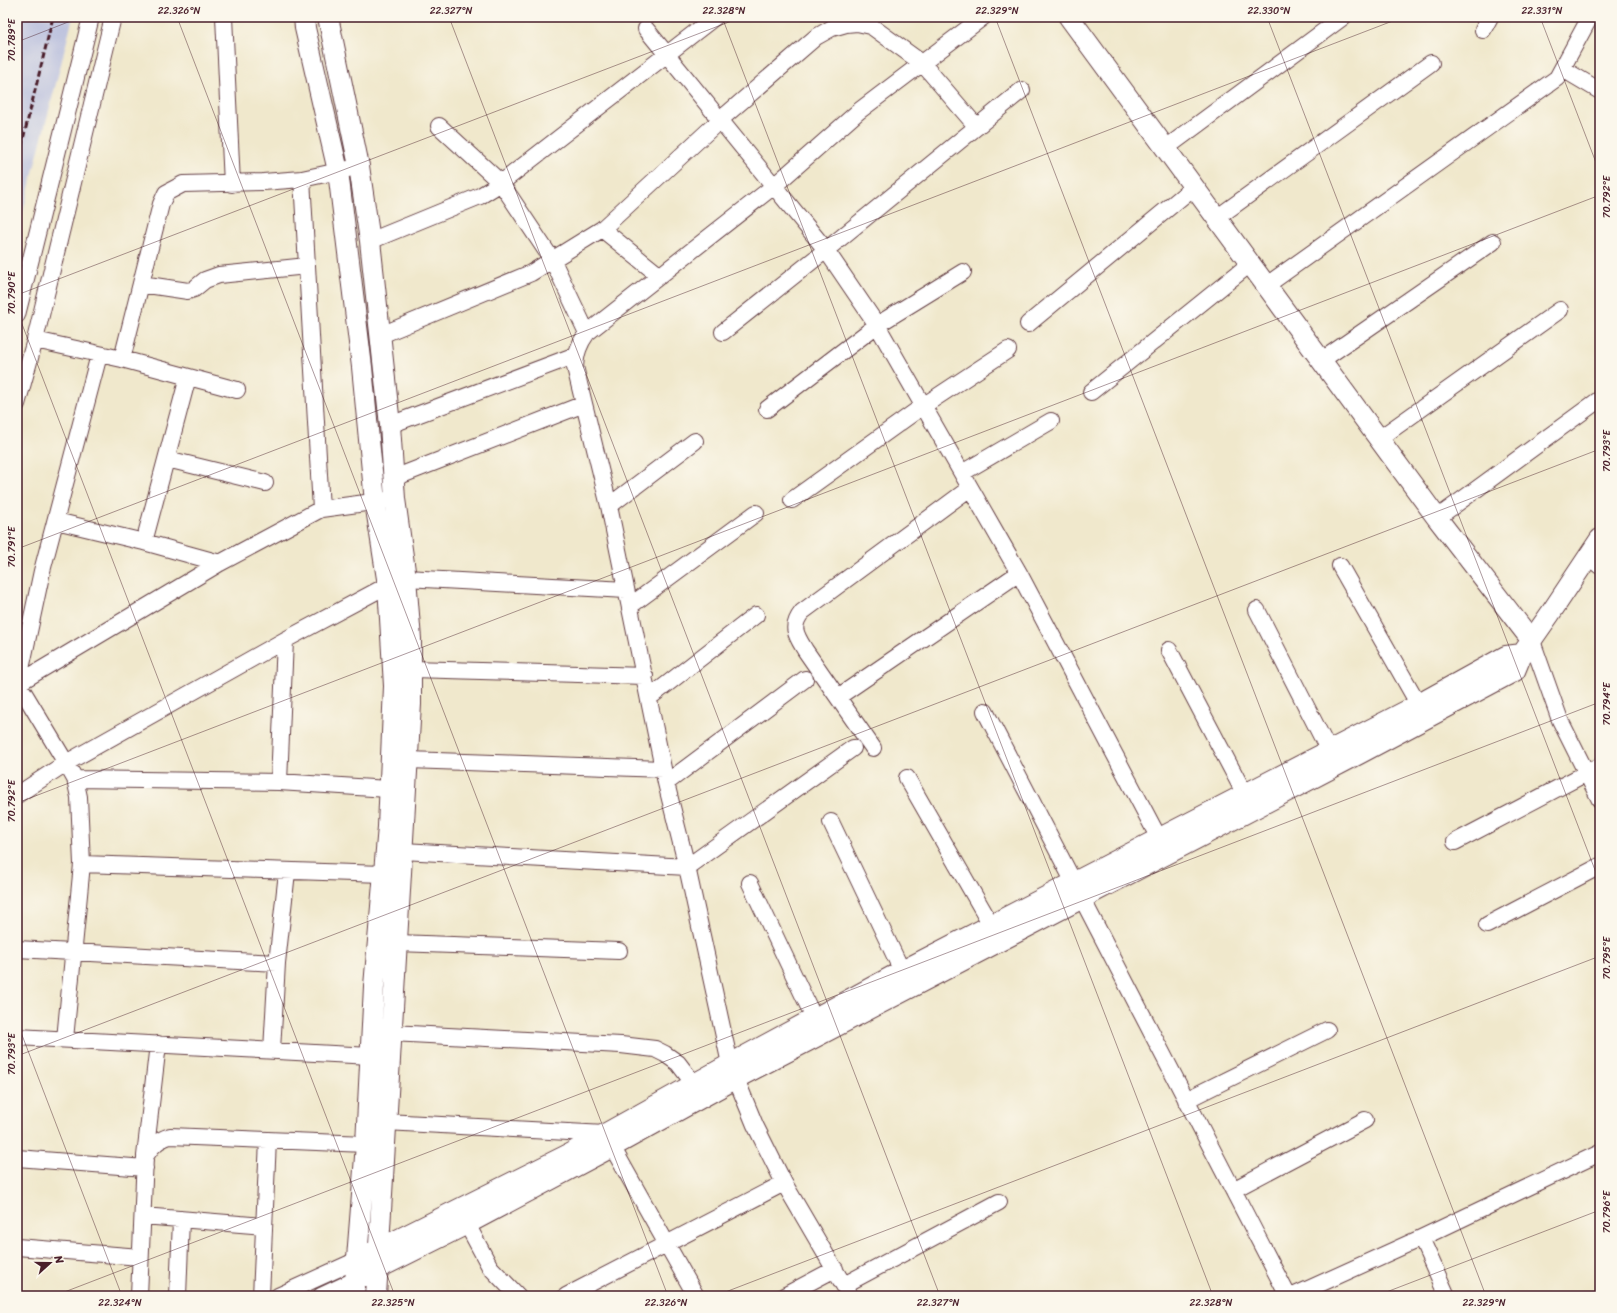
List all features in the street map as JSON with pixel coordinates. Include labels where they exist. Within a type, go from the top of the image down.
[{"type":"street","points":[[17,315],[91,17]]},
{"type":"street","points":[[17,404],[35,340],[113,17]]},
{"type":"street","points":[[224,17],[232,184]]},
{"type":"street","points":[[304,17],[305,28],[338,171],[362,367],[375,502],[397,582],[412,669],[403,851],[396,943],[376,1296]]},
{"type":"street","points":[[328,17],[360,166],[370,241],[390,425],[395,499],[397,582],[394,686],[388,789],[388,827],[383,874],[366,1144],[355,1279]]},
{"type":"street","points":[[370,241],[480,196],[501,183],[716,17]]},
{"type":"street","points":[[983,17],[859,111],[774,186],[587,333],[580,343],[576,355],[575,367],[609,506],[645,676],[664,776],[687,866],[732,1071],[754,1125],[784,1183],[847,1291],[999,1202]]},
{"type":"street","points":[[1069,17],[1380,438],[1527,647],[1560,720],[1593,769],[1600,800]]},
{"type":"street","points":[[1166,148],[1343,17]]},
{"type":"street","points":[[1267,285],[1544,89],[1557,78],[1563,69],[1590,17]]},
{"type":"street","points":[[381,335],[531,273],[553,261],[602,229],[720,120],[816,37],[832,28],[857,23],[871,26],[922,63],[977,126]]},
{"type":"street","points":[[646,29],[826,250],[877,325],[1019,573],[1163,846]]},
{"type":"street","points":[[1218,218],[1431,63]]},
{"type":"street","points":[[1563,69],[1600,91]]},
{"type":"street","points":[[723,332],[1022,90]]},
{"type":"street","points":[[439,126],[501,183],[553,261],[587,333]]},
{"type":"street","points":[[122,359],[161,204],[166,193],[183,184],[232,184],[302,179],[360,166]]},
{"type":"street","points":[[302,179],[321,509]]},
{"type":"street","points":[[1028,324],[1195,186]]},
{"type":"street","points":[[602,229],[660,276]]},
{"type":"street","points":[[1322,360],[1493,242]]},
{"type":"street","points":[[1091,392],[1251,262]]},
{"type":"street","points":[[141,284],[188,291],[194,289],[205,280],[219,275],[307,266]]},
{"type":"street","points":[[767,409],[877,325],[963,272]]},
{"type":"street","points":[[1380,438],[1560,310]]},
{"type":"street","points":[[35,340],[122,359],[237,390]]},
{"type":"street","points":[[792,500],[923,406],[1008,350]]},
{"type":"street","points":[[65,1039],[82,864],[79,797],[74,779],[66,763],[18,684],[42,571],[99,355]]},
{"type":"street","points":[[390,425],[576,355]]},
{"type":"street","points":[[144,542],[188,377]]},
{"type":"street","points":[[1437,518],[1600,399]]},
{"type":"street","points":[[394,478],[584,404]]},
{"type":"street","points":[[962,473],[1051,422]]},
{"type":"street","points":[[609,506],[695,442]]},
{"type":"street","points":[[167,459],[265,483]]},
{"type":"street","points":[[873,748],[797,637],[794,626],[796,620],[802,612],[970,488]]},
{"type":"street","points":[[18,684],[220,563],[321,509],[395,499]]},
{"type":"street","points":[[630,606],[756,513]]},
{"type":"street","points":[[56,522],[144,542],[220,563]]},
{"type":"street","points":[[378,1259],[467,1224],[609,1140],[732,1071],[995,932],[1249,802],[1515,671],[1527,647],[1594,561],[1600,539]]},
{"type":"street","points":[[1340,566],[1418,705]]},
{"type":"street","points":[[838,697],[1019,573]]},
{"type":"street","points":[[17,794],[66,763],[285,640],[397,582],[626,590]]},
{"type":"street","points":[[1257,610],[1329,751]]},
{"type":"street","points":[[648,698],[756,615]]},
{"type":"street","points":[[279,782],[285,640]]},
{"type":"street","points":[[1249,802],[1329,751],[1418,705],[1506,656],[1527,647]]},
{"type":"street","points":[[1169,650],[1249,802]]},
{"type":"street","points":[[412,669],[645,676]]},
{"type":"street","points":[[408,760],[664,776],[805,680]]},
{"type":"street","points":[[985,711],[1288,1296]]},
{"type":"street","points":[[403,851],[687,866],[853,748]]},
{"type":"street","points":[[1454,842],[1593,769]]},
{"type":"street","points":[[907,778],[995,932]]},
{"type":"street","points":[[74,779],[279,782],[388,789]]},
{"type":"street","points":[[831,822],[902,971]]},
{"type":"street","points":[[82,864],[383,874]]},
{"type":"street","points":[[1488,926],[1600,866]]},
{"type":"street","points":[[272,1050],[277,963],[287,872]]},
{"type":"street","points":[[750,883],[814,1018]]},
{"type":"street","points":[[321,1296],[355,1279],[378,1259],[567,1155],[609,1140],[694,1084],[732,1071],[814,1018],[902,971],[995,932]]},
{"type":"street","points":[[396,943],[619,951]]},
{"type":"street","points":[[17,949],[73,950],[277,963]]},
{"type":"street","points":[[1186,1100],[1327,1030]]},
{"type":"street","points":[[391,1033],[621,1045],[655,1049],[678,1063],[694,1084]]},
{"type":"street","points":[[17,1037],[371,1056]]},
{"type":"street","points":[[139,1296],[145,1162],[158,1044]]},
{"type":"street","points":[[1233,1190],[1365,1120]]},
{"type":"street","points":[[386,1122],[609,1140]]},
{"type":"street","points":[[145,1162],[150,1148],[159,1140],[170,1136],[366,1144]]},
{"type":"street","points":[[261,1296],[268,1140]]},
{"type":"street","points":[[609,1140],[696,1296]]},
{"type":"street","points":[[1293,1296],[1421,1238],[1600,1153]]},
{"type":"street","points":[[17,1158],[145,1162]]},
{"type":"street","points":[[566,1296],[784,1183]]},
{"type":"street","points":[[143,1216],[263,1226]]},
{"type":"street","points":[[178,1296],[181,1219]]},
{"type":"street","points":[[467,1224],[490,1267],[518,1296]]},
{"type":"street","points":[[1421,1238],[1447,1296]]},
{"type":"street","points":[[17,1246],[140,1257]]},
{"type":"street","points":[[784,1296],[835,1269]]},
{"type":"street","points":[[278,1296],[355,1279]]},
{"type":"shaded area","points":[[17,17],[73,17],[17,235]]},
{"type":"railway","points":[[17,164],[53,17]]}]
